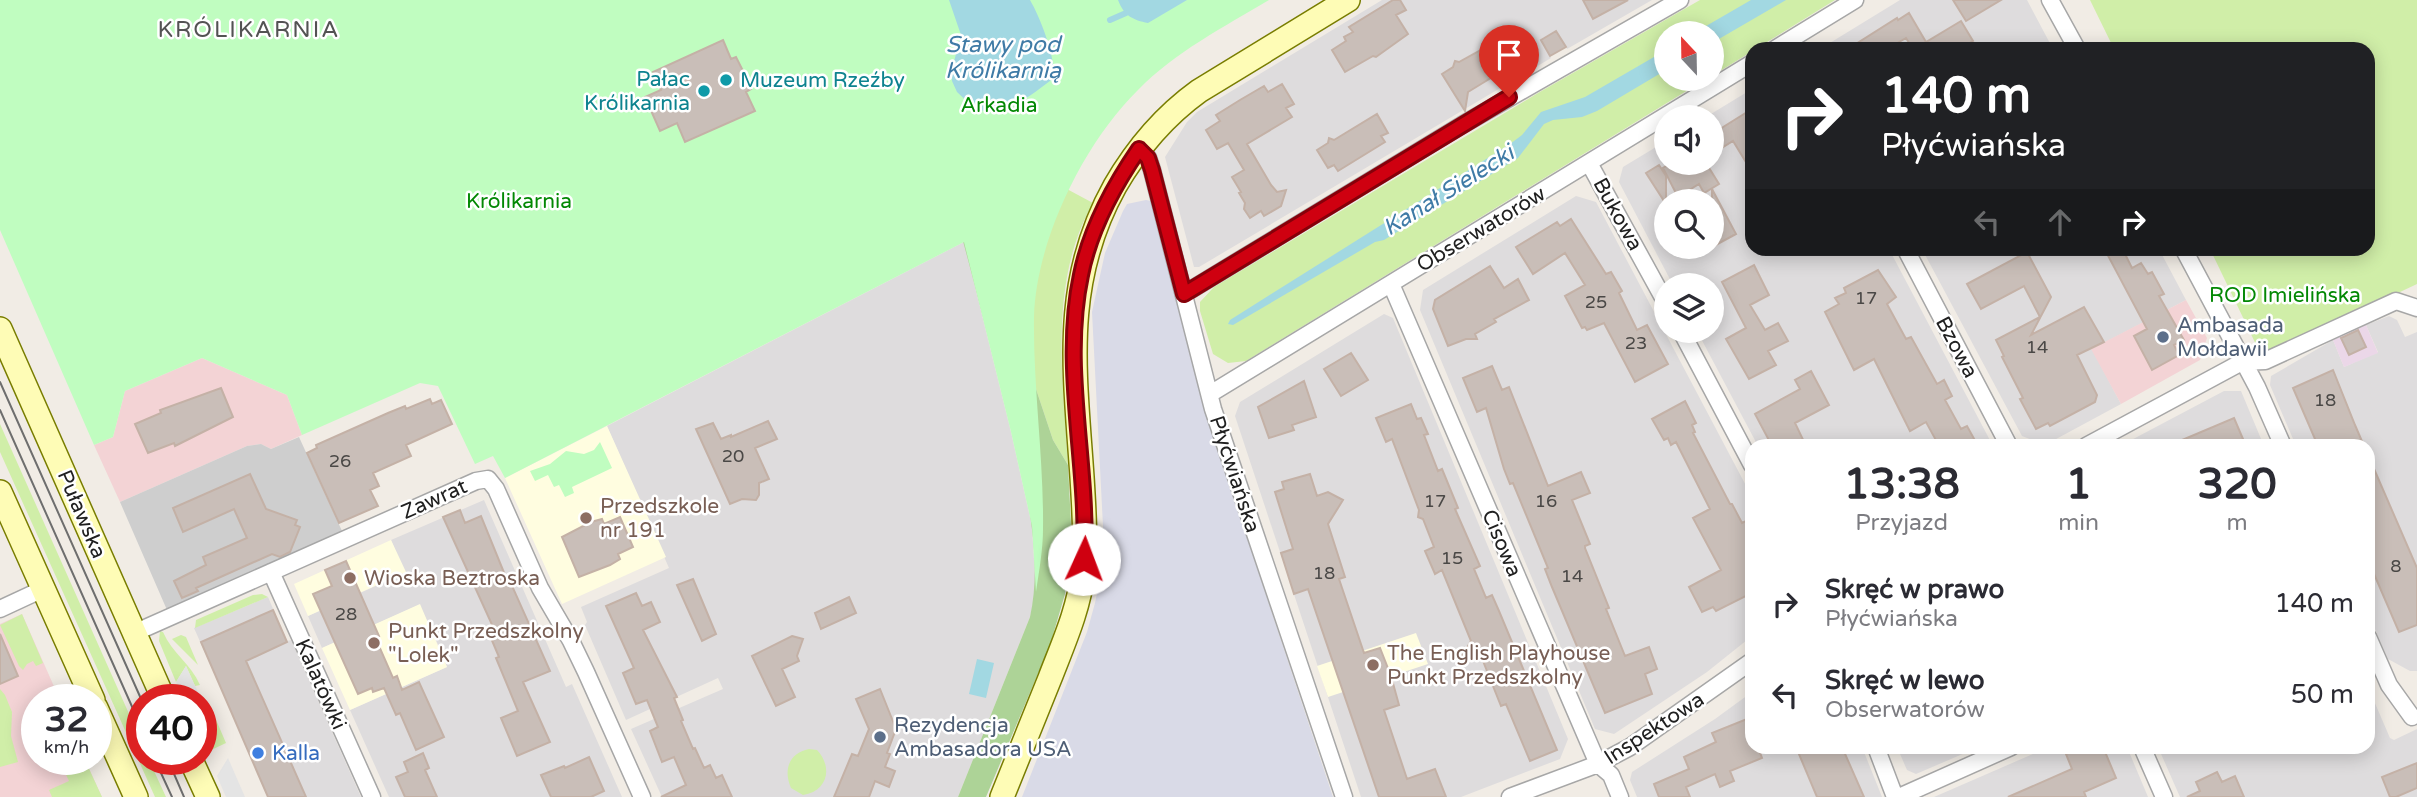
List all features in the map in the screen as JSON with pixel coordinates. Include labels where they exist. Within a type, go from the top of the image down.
[{"type":"street","points":[[1002,797],[1068,632],[1080,589],[1085,530],[1074,362],[1076,303],[1081,272],[1106,203],[1139,149],[1176,108],[1348,0]]},
{"type":"street","points":[[1184,294],[1462,125],[1679,0]]},
{"type":"street","points":[[1797,42],[1855,0]]},
{"type":"street","points":[[2050,0],[2073,42]]},
{"type":"street","name":"Obserwatorów","points":[[1210,394],[1745,67]]},
{"type":"street","name":"Płyćwiańska","points":[[1139,149],[1148,158],[1152,170],[1210,394],[1248,515],[1344,797]]},
{"type":"street","name":"Bukowa","points":[[1589,163],[1654,281]]},
{"type":"street","name":"Bzowa","points":[[1909,256],[2005,439]]},
{"type":"street","points":[[2187,256],[2257,387],[2280,439]]},
{"type":"street","name":"Cisowa","points":[[1391,284],[1598,764],[1611,775],[1620,797]]},
{"type":"street","points":[[2099,439],[2242,362],[2265,361],[2396,301],[2417,308]]},
{"type":"street","name":"Puławska","points":[[0,329],[6,360],[157,684]]},
{"type":"street","points":[[1687,343],[1745,451]]},
{"type":"street","name":"Zawrat","points":[[134,633],[476,481],[488,479],[496,489],[548,604],[571,641],[642,797]]},
{"type":"street","points":[[0,492],[86,684]]},
{"type":"street","name":"Kalatówki","points":[[271,572],[372,797]]},
{"type":"street","points":[[0,608],[43,589]]},
{"type":"street","points":[[2375,653],[2389,685],[2412,718]]},
{"type":"street","name":"Inspektowa","points":[[1510,797],[1598,764],[1630,747],[1745,666]]},
{"type":"street","points":[[112,744],[136,797]]},
{"type":"street","points":[[1879,754],[1897,797],[1995,754]]},
{"type":"street","points":[[2146,754],[2164,797]]},
{"type":"street","points":[[198,775],[208,797]]},
{"type":"shaded area","points":[[1382,0],[1652,0],[1550,56],[1551,58],[1199,267],[1194,267],[1165,157],[1187,122],[1197,112]]},
{"type":"shaded area","points":[[1900,0],[2027,0],[2049,42],[1831,42]]},
{"type":"shaded area","points":[[1745,93],[1745,256],[1893,256],[1989,439],[1754,439],[1703,343],[1724,343],[1724,273],[1667,273],[1659,259],[1724,259],[1724,189],[1654,189],[1654,249],[1619,182],[1623,167],[1654,148],[1654,175],[1724,175],[1724,106]]},
{"type":"shaded area","points":[[1576,196],[1596,202],[1654,312],[1654,343],[1671,343],[1745,484],[1745,642],[1707,672],[1614,734],[1595,729],[1420,310],[1423,290]]},
{"type":"shaded area","points":[[1146,200],[1152,204],[1210,426],[1333,797],[1022,797],[1087,632],[1095,603],[1101,574],[1103,526],[1092,312],[1105,253],[1123,211],[1127,204]]},
{"type":"shaded area","points":[[964,242],[1032,526],[1036,592],[1030,617],[958,797],[662,797],[631,729],[723,689],[718,678],[626,720],[585,625],[587,622],[581,607],[669,568],[607,426]]},
{"type":"shaded area","points":[[1926,256],[2163,256],[2186,300],[2092,349],[2121,404],[2056,439],[2030,439],[2022,436]]},
{"type":"shaded area","points":[[2186,300],[2207,338],[2200,360],[2121,404],[2091,349]]},
{"type":"shaded area","points":[[1384,314],[1393,318],[1568,739],[1560,759],[1461,797],[1361,797],[1235,416],[1240,402]]},
{"type":"shaded area","points":[[2389,316],[2397,320],[2405,337],[2417,332],[2417,671],[2410,671],[2388,659],[2375,629],[2375,439],[2293,439],[2270,385],[2271,376],[2333,340],[2344,367],[2378,352],[2366,325]]},
{"type":"shaded area","points":[[2366,325],[2378,353],[2344,367],[2333,340]]},
{"type":"shaded area","points":[[202,358],[287,395],[302,435],[271,449],[261,444],[247,446],[120,502],[94,445],[113,437],[125,391]]},
{"type":"shaded area","points":[[2224,391],[2241,391],[2261,439],[2133,439]]},
{"type":"shaded area","name":"Przedszkole nr 191","points":[[607,426],[666,557],[562,604],[505,478]]},
{"type":"shaded area","points":[[299,437],[342,531],[167,610],[120,502],[247,446],[261,444],[271,449]]},
{"type":"shaded area","points":[[484,500],[566,687],[572,684],[622,797],[389,797],[350,710],[447,667],[434,635],[419,605],[322,648],[308,616],[405,573],[391,540]]},
{"type":"shaded area","name":"Wioska Beztroska","points":[[391,540],[406,572],[308,616],[294,584]]},
{"type":"shaded area","points":[[268,597],[287,641],[291,640],[361,797],[269,797],[194,628]]},
{"type":"shaded area","points":[[420,604],[447,667],[350,710],[322,648]]},
{"type":"shaded area","points":[[22,614],[53,684],[21,684],[21,775],[92,775],[102,797],[0,797],[0,624]]},
{"type":"shaded area","name":"The English Playhouse Punkt Przedszkolny","points":[[1416,633],[1428,664],[1328,697],[1317,666]]},
{"type":"shaded area","points":[[186,666],[194,684],[176,682]]},
{"type":"shaded area","points":[[1745,697],[1745,754],[1865,754],[1882,797],[1637,797],[1630,780],[1632,772]]},
{"type":"shaded area","points":[[2375,703],[2390,738],[2394,740],[2417,729],[2417,797],[2180,797],[2161,754],[2375,754]]},
{"type":"shaded area","points":[[1900,754],[1963,754],[1916,774],[1907,770]]},
{"type":"shaded area","points":[[2033,754],[2130,754],[2148,797],[1934,797]]},
{"type":"shaded area","points":[[228,758],[245,797],[226,797],[217,776]]},
{"type":"green space","name":"Królikarnia","points":[[0,0],[1269,0],[1184,52],[1152,76],[1099,137],[1066,194],[1044,256],[1034,317],[1043,503],[1042,545],[1036,592],[1032,526],[964,242],[505,478],[493,456],[475,464],[438,386],[420,383],[302,435],[287,395],[202,358],[125,391],[113,437],[94,445],[0,230]]},
{"type":"green space","points":[[1700,0],[1835,0],[1767,42],[1745,42],[1745,56],[1724,69],[1724,21],[1663,21]]},
{"type":"green space","name":"ROD Imielińska","points":[[2090,0],[2417,0],[2417,284],[2262,357],[2213,256],[2375,256],[2375,42],[2111,42]]},
{"type":"green space","points":[[1654,26],[1654,91],[1686,91],[1664,105],[1654,105],[1654,111],[1246,361],[1228,363],[1213,354],[1200,311],[1200,302],[1214,287]]},
{"type":"green space","points":[[1007,157],[1093,203],[1079,233],[1069,265],[1064,298],[1062,365],[1068,465],[1053,440],[991,254]]},
{"type":"green space","points":[[948,187],[991,254],[1053,440],[1068,465],[1072,544],[1065,594],[1050,645],[986,797],[958,797],[1030,617],[1035,561],[1022,473]]},
{"type":"green space","points":[[0,424],[126,707],[126,732],[112,701],[112,684],[104,684],[0,452]]},
{"type":"green space","points":[[600,442],[612,468],[572,487],[574,493],[565,497],[559,485],[554,487],[548,475],[535,481],[530,471],[550,464],[566,451],[584,454],[594,450]]},
{"type":"green space","points":[[262,594],[268,597],[195,628],[196,620],[253,595]]},
{"type":"green space","points":[[22,614],[43,663],[36,666],[33,661],[23,670],[0,625]]},
{"type":"green space","points":[[160,631],[199,684],[194,684],[186,666],[176,682],[159,641]]},
{"type":"green space","points":[[181,635],[186,637],[198,665],[172,639]]},
{"type":"green space","points":[[0,689],[12,712],[11,736],[18,762],[0,767]]},
{"type":"green space","points":[[217,722],[226,743],[217,747]]},
{"type":"green space","points":[[809,749],[817,750],[826,771],[823,783],[818,789],[803,795],[791,788],[788,769],[792,758]]},
{"type":"green space","points":[[66,775],[92,775],[102,797],[52,797],[49,790],[69,781]]},
{"type":"green space","points":[[145,775],[156,775],[166,797],[155,797]]},
{"type":"water","name":"Stawy pod Królikarnią","points":[[949,0],[1030,0],[1047,38],[1054,78],[1018,103],[998,110],[976,110],[957,92],[952,81],[952,69],[961,35]]},
{"type":"water","points":[[1118,0],[1187,0],[1148,23],[1130,16]]},
{"type":"water","points":[[1751,0],[1786,0],[1724,36],[1724,21],[1715,21]]},
{"type":"water","name":"Kanał Sielecki","points":[[1654,57],[1654,77],[1597,111],[1582,117],[1553,120],[1544,124],[1518,158],[1384,240],[1375,242],[1233,325],[1228,324],[1230,320],[1510,144],[1522,135],[1541,112],[1585,97]]},
{"type":"water","points":[[977,659],[994,663],[986,698],[969,694]]},
{"type":"building","points":[[1393,0],[1400,0],[1406,10],[1396,15],[1408,34],[1376,57],[1373,56],[1345,72],[1332,50],[1346,41],[1344,37],[1353,32],[1349,27]]},
{"type":"building","points":[[1583,0],[1628,0],[1593,19]]},
{"type":"building","points":[[1953,0],[2001,0],[1966,21]]},
{"type":"building","points":[[1909,13],[1926,42],[1909,42],[1906,38],[1899,42],[1859,42],[1897,18],[1898,20]]},
{"type":"building","points":[[1961,21],[1971,42],[1926,42]]},
{"type":"building","points":[[1556,31],[1566,47],[1550,56],[1541,40]]},
{"type":"building","points":[[1503,37],[1515,56],[1508,60],[1512,65],[1468,92],[1465,111],[1442,74],[1453,67],[1455,61],[1459,62],[1486,47],[1487,42],[1493,43]]},
{"type":"building","name":"Pałac Królikarnia","points":[[723,40],[731,59],[736,57],[744,73],[751,89],[746,92],[755,111],[685,142],[677,123],[660,131],[645,97],[661,90],[653,72]]},
{"type":"building","points":[[1282,84],[1294,104],[1286,108],[1292,117],[1247,144],[1271,185],[1277,192],[1286,190],[1281,206],[1264,216],[1261,211],[1250,218],[1244,209],[1245,203],[1239,193],[1241,192],[1232,177],[1244,170],[1228,143],[1217,149],[1206,130],[1220,121],[1216,115],[1240,100],[1264,86],[1268,92]]},
{"type":"building","points":[[1745,113],[1745,161],[1733,141],[1724,147],[1724,126]]},
{"type":"building","points":[[1377,114],[1388,133],[1381,136],[1385,142],[1338,171],[1334,165],[1328,168],[1317,150],[1328,143],[1329,138],[1334,140]]},
{"type":"building","points":[[1654,168],[1654,175],[1665,175],[1666,189],[1656,189],[1646,173]]},
{"type":"building","points":[[1667,175],[1713,175],[1719,184],[1711,189],[1702,189],[1699,184],[1691,189],[1674,189]]},
{"type":"building","points":[[1724,212],[1736,234],[1724,240]]},
{"type":"building","points":[[1571,219],[1606,274],[1611,272],[1622,291],[1619,293],[1637,330],[1647,325],[1654,343],[1657,343],[1668,364],[1635,382],[1604,323],[1587,330],[1582,328],[1565,296],[1585,285],[1565,253],[1533,274],[1516,247],[1557,222],[1560,226]]},
{"type":"building","points":[[2020,256],[2029,256],[2051,297],[2031,335],[2084,307],[2104,342],[2077,355],[2097,395],[2095,402],[2050,426],[2048,423],[2036,429],[2020,399],[2023,398],[1996,340],[2040,317],[2024,286],[1981,309],[1967,284]]},
{"type":"building","points":[[2108,256],[2126,256],[2132,268],[2141,263],[2148,274],[2152,272],[2164,294],[2159,296],[2184,340],[2174,345],[2179,355],[2152,370],[2134,336],[2147,329]]},
{"type":"building","points":[[1754,265],[1769,295],[1750,305],[1765,330],[1778,323],[1788,341],[1768,351],[1776,365],[1749,379],[1726,339],[1746,328],[1724,281]]},
{"type":"building","points":[[1490,266],[1504,288],[1518,279],[1529,300],[1494,319],[1496,322],[1475,334],[1477,339],[1466,339],[1448,346],[1433,309],[1435,300]]},
{"type":"building","points":[[1878,270],[1896,297],[1887,304],[1906,339],[1911,337],[1937,384],[1944,380],[1952,396],[1945,400],[1961,429],[1967,426],[1974,439],[1935,439],[1926,422],[1910,431],[1874,359],[1854,370],[1825,312],[1839,304],[1835,298],[1846,293],[1844,288]]},
{"type":"building","points":[[2358,330],[2366,347],[2349,355],[2341,338]]},
{"type":"building","points":[[1351,353],[1368,380],[1341,396],[1324,369]]},
{"type":"building","points":[[1492,366],[1502,390],[1509,387],[1548,486],[1581,472],[1590,493],[1572,500],[1590,544],[1585,548],[1625,656],[1649,647],[1657,669],[1645,674],[1652,694],[1605,713],[1552,587],[1545,569],[1548,568],[1513,483],[1510,484],[1504,469],[1486,408],[1477,412],[1463,378]]},
{"type":"building","points":[[2333,370],[2361,439],[2315,439],[2293,388]]},
{"type":"building","points":[[1811,371],[1829,405],[1795,423],[1803,439],[1768,439],[1755,414],[1800,389],[1795,380]]},
{"type":"building","points":[[1304,381],[1316,417],[1292,425],[1294,430],[1269,438],[1258,407]]},
{"type":"building","points":[[221,388],[233,417],[175,446],[174,443],[148,453],[135,424],[161,413],[160,410]]},
{"type":"building","points":[[430,399],[432,404],[441,400],[452,424],[406,445],[411,456],[373,473],[379,486],[370,490],[378,506],[339,523],[307,453],[317,448],[316,445],[388,413]]},
{"type":"building","points":[[1685,401],[1696,423],[1692,425],[1695,432],[1693,433],[1730,504],[1742,523],[1745,522],[1745,596],[1716,611],[1713,607],[1702,612],[1689,587],[1721,570],[1693,518],[1710,509],[1676,442],[1671,445],[1668,438],[1664,440],[1652,419]]},
{"type":"building","points":[[1411,404],[1417,419],[1421,418],[1428,434],[1424,435],[1438,471],[1442,469],[1458,508],[1455,509],[1480,566],[1474,569],[1486,598],[1492,595],[1557,750],[1530,761],[1506,704],[1501,706],[1479,651],[1460,659],[1471,641],[1442,570],[1435,574],[1425,551],[1434,547],[1423,519],[1418,517],[1419,510],[1392,439],[1386,442],[1376,418]]},
{"type":"building","points":[[2234,418],[2243,439],[2184,439]]},
{"type":"building","points":[[768,421],[777,439],[755,448],[769,479],[759,483],[756,500],[742,499],[730,504],[696,429],[713,423],[721,439]]},
{"type":"building","points":[[2375,471],[2417,568],[2417,625],[2399,632],[2375,576]]},
{"type":"building","points":[[250,474],[266,509],[297,520],[295,525],[300,527],[290,552],[280,557],[272,554],[196,588],[198,591],[182,598],[174,581],[206,565],[203,557],[247,538],[234,509],[183,532],[173,508]]},
{"type":"building","points":[[1310,474],[1317,496],[1328,492],[1343,500],[1328,524],[1345,577],[1339,579],[1364,653],[1380,648],[1391,676],[1399,705],[1384,710],[1407,779],[1435,769],[1446,797],[1379,797],[1308,589],[1294,594],[1281,553],[1293,549],[1275,492],[1284,489],[1282,482]]},
{"type":"building","points":[[460,510],[465,523],[481,516],[507,580],[509,579],[550,671],[523,682],[550,742],[517,756],[501,718],[518,711],[488,631],[494,629],[443,517]]},
{"type":"building","points":[[620,517],[633,547],[618,554],[620,559],[610,565],[579,577],[562,537],[591,522],[602,519],[604,524]]},
{"type":"building","points":[[346,561],[379,636],[375,637],[393,678],[397,676],[402,690],[419,682],[444,737],[416,750],[400,713],[396,715],[384,688],[373,692],[372,688],[358,694],[313,594],[332,586],[325,570]]},
{"type":"building","points":[[693,579],[716,634],[702,641],[677,585]]},
{"type":"building","points":[[636,593],[642,606],[651,602],[660,622],[643,630],[677,697],[674,698],[683,720],[681,721],[693,749],[695,748],[704,768],[710,765],[716,778],[722,775],[732,797],[661,797],[686,785],[674,757],[662,762],[650,731],[658,727],[647,700],[636,704],[623,673],[634,668],[606,606]]},
{"type":"building","points":[[849,597],[856,613],[821,629],[815,613]]},
{"type":"building","points":[[273,610],[287,642],[246,661],[306,797],[268,797],[201,642]]},
{"type":"building","points":[[0,634],[18,676],[0,684]]},
{"type":"building","points":[[792,636],[803,639],[797,656],[799,661],[782,669],[795,697],[776,706],[752,656]]},
{"type":"building","name":"Rezydencja Ambasadora USA","points":[[880,689],[896,729],[885,767],[895,771],[889,787],[875,781],[869,797],[834,797],[852,754],[858,756],[869,729],[856,699]]},
{"type":"building","points":[[1745,720],[1745,754],[1761,754],[1762,758],[1730,771],[1734,781],[1720,787],[1715,774],[1686,787],[1690,797],[1659,797],[1654,784],[1689,769],[1684,757],[1716,742],[1712,733]]},
{"type":"building","points":[[423,753],[429,768],[425,770],[437,797],[405,797],[396,777],[408,772],[404,762]]},
{"type":"building","points":[[1799,754],[1845,754],[1864,797],[1817,797]]},
{"type":"building","points":[[2066,754],[2106,754],[2116,778],[2084,792],[2086,797],[2008,797],[2072,769]]},
{"type":"building","points":[[589,757],[604,791],[591,797],[551,797],[541,775]]},
{"type":"building","points":[[2417,763],[2417,788],[2390,797],[2382,777]]},
{"type":"building","points":[[2217,772],[2222,782],[2235,776],[2244,797],[2187,797],[2200,791],[2196,782]]},
{"type":"waterway","points":[[1110,20],[1126,13]]},
{"type":"waterway","points":[[1048,46],[1056,43]]},
{"type":"tram line","points":[[0,382],[134,684]]},
{"type":"tram line","points":[[0,410],[126,693]]},
{"type":"tram line","points":[[162,775],[172,797]]},
{"type":"tram line","points":[[174,775],[184,797]]},
{"type":"place","name":"Muzeum Rzeźby","points":[[726,80]]},
{"type":"place","name":"Pałac Królikarnia","points":[[704,91]]},
{"type":"place","name":"Ambasada Mołdawii","points":[[2163,337]]},
{"type":"place","name":"Przedszkole nr 191","points":[[586,518]]},
{"type":"place","name":"Wioska Beztroska","points":[[350,578]]},
{"type":"place","name":"Punkt Przedszkolny \"Lolek\"","points":[[374,643]]},
{"type":"place","name":"The English Playhouse Punkt Przedszkolny","points":[[1373,665]]},
{"type":"place","name":"Rezydencja Ambasadora USA","points":[[880,737]]},
{"type":"place","name":"Kalla","points":[[258,753]]},
{"type":"district","name":"KRÓLIKARNIA","points":[[249,29]]},
{"type":"route","points":[[1084,559],[1085,530],[1074,362],[1076,303],[1081,272],[1092,237],[1106,203],[1139,149],[1148,158],[1152,170],[1184,294],[1509,97]]},
{"type":"park label","name":"Arkadia","points":[[999,105]]}]
